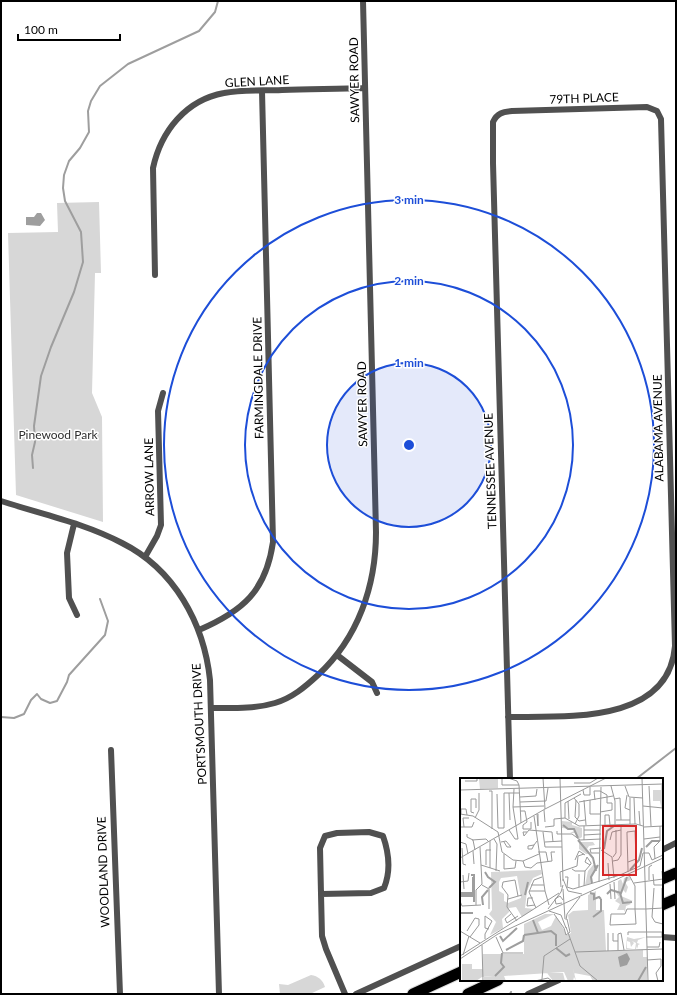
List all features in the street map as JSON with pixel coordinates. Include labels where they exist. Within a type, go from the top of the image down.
[{"type":"highway","points":[[663,879],[676,873]]},
{"type":"highway","points":[[663,905],[676,899]]},
{"type":"highway","points":[[413,994],[460,972]]},
{"type":"highway","points":[[468,994],[496,981]]},
{"type":"street","name":"SAWYER ROAD","points":[[211,708],[256,707],[284,700],[305,688],[337,655],[354,628],[364,606],[374,569],[376,543],[363,1]]},
{"type":"street","name":"GLEN LANE","points":[[155,275],[154,168],[158,150],[164,137],[180,115],[204,99],[224,93],[365,88]]},
{"type":"street","name":"FARMINGDALE DRIVE","points":[[199,630],[226,618],[246,603],[264,577],[271,557],[273,542],[262,91]]},
{"type":"street","name":"79TH PLACE","points":[[493,163],[493,122],[496,116],[503,112],[647,107],[657,111],[660,119],[663,175]]},
{"type":"street","name":"TENNESSEE AVENUE","points":[[493,163],[510,778]]},
{"type":"street","name":"ALABAMA AVENUE","points":[[508,717],[585,715],[614,710],[643,698],[655,690],[663,679],[672,660],[675,646],[673,427],[663,175]]},
{"type":"street","name":"ARROW LANE","points":[[145,558],[157,536],[161,524],[158,411],[163,393]]},
{"type":"street","name":"PORTSMOUTH DRIVE","points":[[1,501],[108,536],[145,558],[175,587],[187,605],[199,630],[209,664],[219,994]]},
{"type":"street","points":[[74,524],[68,546],[68,568],[69,598],[77,615]]},
{"type":"street","points":[[337,655],[372,682],[377,693]]},
{"type":"street","name":"WOODLAND DRIVE","points":[[110,750],[120,994]]},
{"type":"street","points":[[321,894],[371,893],[384,888],[388,874],[388,849],[383,836],[369,832],[337,832],[325,836],[320,848],[321,894],[322,936],[345,994]]},
{"type":"street","points":[[663,850],[676,843]]},
{"type":"street","points":[[663,937],[676,938]]},
{"type":"street","points":[[356,994],[460,946]]},
{"type":"street","points":[[528,994],[541,991],[557,981]]},
{"type":"green space","name":"Pinewood Park","points":[[99,202],[101,273],[95,273],[92,393],[102,417],[103,522],[16,495],[8,233],[58,232],[57,203]]},
{"type":"green space","points":[[311,975],[320,979],[325,987],[310,994],[280,994],[279,984],[288,985]]},
{"type":"shaded area","points":[[37,213],[41,213],[45,220],[40,226],[26,225],[26,217],[34,217]]},
{"type":"waterway","points":[[33,468],[32,455],[35,442],[34,426],[41,376],[51,347],[74,292],[83,262],[81,232],[65,201],[63,188],[64,175],[69,161],[80,148],[89,132],[88,111],[91,101],[100,86],[128,64],[199,31],[215,12],[218,1]]},
{"type":"waterway","points":[[1,717],[14,718],[24,714],[31,700],[37,694],[41,699],[50,703],[57,701],[69,675],[105,635],[108,621],[100,599]]},
{"type":"waterway","points":[[637,778],[676,748]]}]
